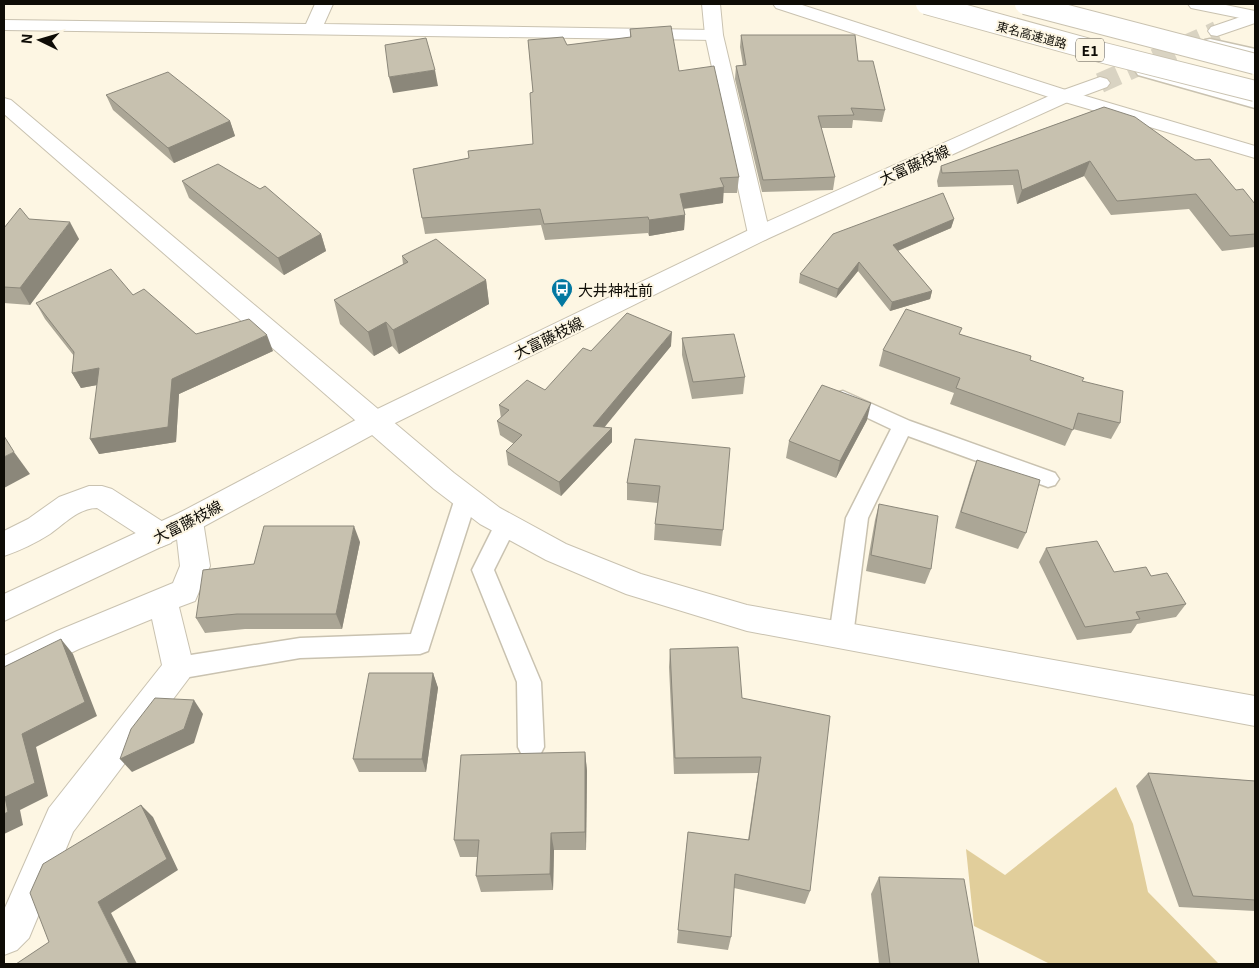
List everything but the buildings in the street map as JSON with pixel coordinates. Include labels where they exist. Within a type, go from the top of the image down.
[{"type":"main road","points":[[313,28],[324,4]]},
{"type":"main road","points":[[711,4],[714,35],[759,234]]},
{"type":"main road","points":[[782,4],[1065,96],[1255,152]]},
{"type":"main road","name":"東名高速道路","points":[[926,4],[1002,26],[1255,91]]},
{"type":"main road","name":"東名高速道路","points":[[1026,4],[1255,64]]},
{"type":"main road","points":[[1197,4],[1255,17]]},
{"type":"main road","points":[[1217,31],[1255,17]]},
{"type":"main road","points":[[4,25],[714,35]]},
{"type":"main road","name":"大富藤枝線","points":[[4,608],[161,535],[376,421],[759,234],[1065,96],[1100,83]]},
{"type":"main road","points":[[4,104],[444,481],[490,516],[556,552],[636,585],[748,618],[1255,711]]},
{"type":"main road","points":[[4,544],[38,527],[69,505],[89,497],[102,497],[161,535]]},
{"type":"main road","points":[[4,671],[68,640],[184,592],[195,566],[189,521]]},
{"type":"main road","points":[[4,937],[16,925],[61,820],[178,668],[163,601]]},
{"type":"lane","points":[[1026,4],[1255,53]]},
{"type":"lane","points":[[1002,26],[1105,61],[1255,104]]},
{"type":"lane","points":[[836,395],[903,426],[1048,479]]},
{"type":"lane","points":[[841,636],[857,518],[903,426]]},
{"type":"lane","points":[[178,668],[300,648],[420,644],[466,498]]},
{"type":"lane","points":[[506,524],[483,570],[528,682],[531,747]]},
{"type":"shaded area","points":[[1116,787],[1133,824],[1148,892],[1219,964],[1050,964],[974,926],[966,849],[1005,875]]},
{"type":"tunnel","points":[[1100,83],[1217,31]]},
{"type":"place","name":"大井神社前","points":[[562,308]]}]
